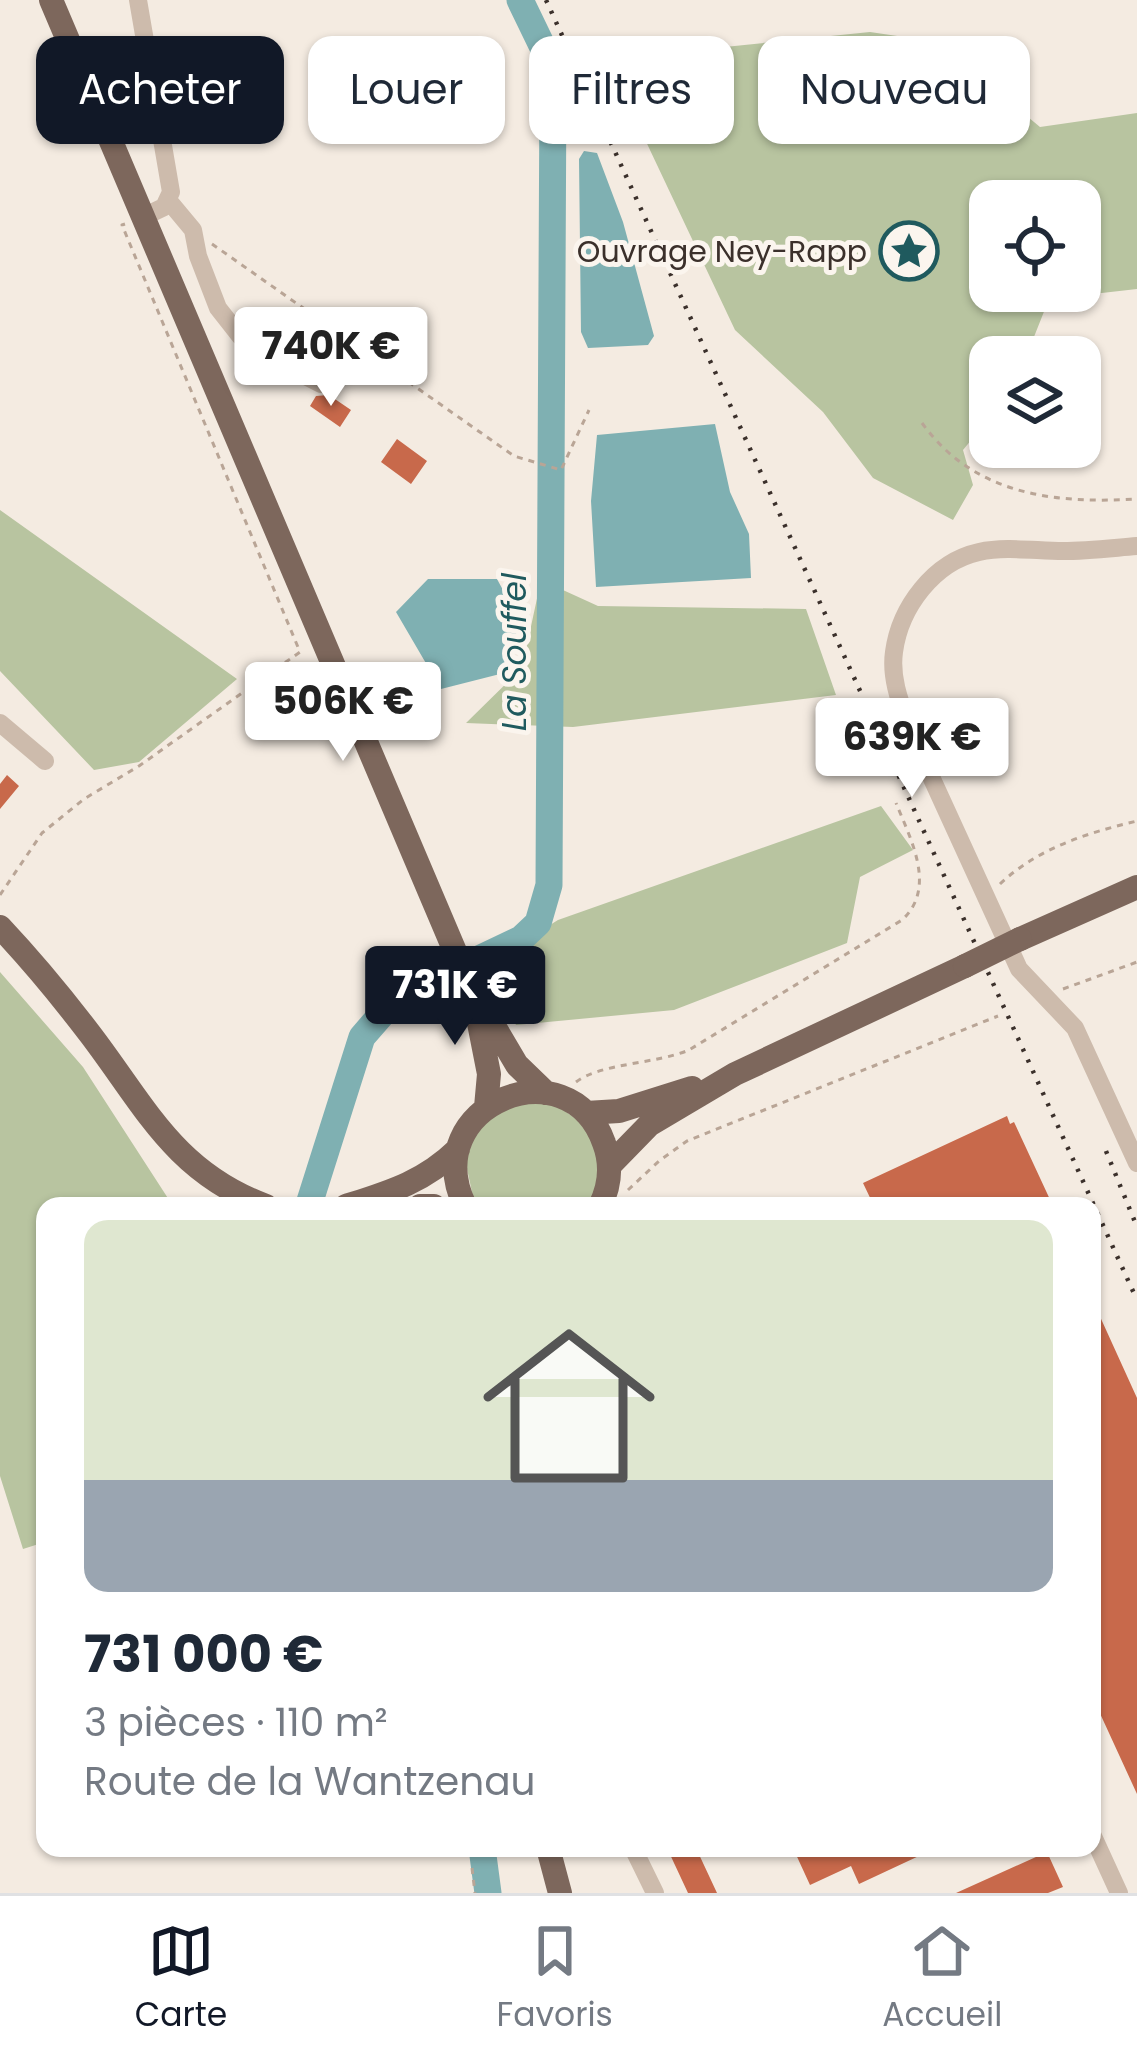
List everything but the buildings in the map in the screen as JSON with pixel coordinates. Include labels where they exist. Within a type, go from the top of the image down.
[{"type":"main road","points":[[51,0],[464,972],[487,1052],[486,1107]]},
{"type":"main road","points":[[610,1166],[649,1125],[735,1074],[1137,887]]},
{"type":"main road","points":[[0,927],[42,972],[172,1147],[214,1181],[247,1197]]},
{"type":"main road","points":[[464,972],[518,1065],[546,1093]]},
{"type":"main road","points":[[586,1113],[635,1106],[735,1074]]},
{"type":"main road","points":[[462,1197],[457,1184],[458,1149],[464,1133],[486,1107],[505,1097],[546,1093],[567,1100],[598,1128],[610,1166],[603,1197]]},
{"type":"main road","points":[[374,1197],[426,1178],[458,1149]]},
{"type":"main road","points":[[543,1893],[545,1857]]},
{"type":"main road","points":[[548,1857],[560,1893]]},
{"type":"street","points":[[139,0],[169,181],[168,200],[143,217]]},
{"type":"street","points":[[168,200],[193,230],[218,308],[240,336],[321,384]]},
{"type":"street","points":[[1137,546],[994,549],[958,560],[922,587],[894,652],[898,695],[911,733],[1018,969],[1067,1018],[1084,1044],[1137,1163]]},
{"type":"street","points":[[0,722],[45,761]]},
{"type":"street","points":[[1101,1853],[1120,1893]]},
{"type":"street","points":[[637,1857],[655,1893]]},
{"type":"path","points":[[0,895],[42,833],[300,652],[122,225],[143,217]]},
{"type":"path","points":[[193,230],[514,455],[561,470],[589,410]]},
{"type":"path","points":[[922,423],[953,459],[994,484],[1055,498],[1137,499]]},
{"type":"path","points":[[573,1088],[589,1074],[651,1063],[688,1050],[902,920],[918,899],[921,885],[896,803]]},
{"type":"path","points":[[985,898],[1027,861],[1083,836],[1137,821]]},
{"type":"path","points":[[1045,996],[1137,962]]},
{"type":"path","points":[[627,1192],[658,1160],[687,1142],[998,1016]]},
{"type":"path","points":[[472,1868],[475,1893]]},
{"type":"green space","points":[[870,32],[897,36],[831,36]]},
{"type":"green space","points":[[758,43],[758,144],[1030,144],[1030,119],[1040,127],[1137,113],[1137,289],[1101,293],[1101,180],[969,180],[969,312],[1044,312],[1034,336],[969,336],[969,443],[963,450],[973,485],[953,520],[873,478],[823,412],[735,330],[647,144],[734,144],[734,46]]},
{"type":"green space","points":[[0,510],[237,679],[139,762],[94,770],[0,671]]},
{"type":"green space","points":[[541,580],[598,606],[806,609],[836,695],[573,727],[466,723],[522,668]]},
{"type":"green space","points":[[881,806],[913,850],[860,877],[847,943],[674,1010],[516,1025],[490,962],[558,920]]},
{"type":"green space","points":[[0,972],[83,1067],[167,1197],[36,1197],[36,1545],[23,1549],[0,1476]]},
{"type":"green space","points":[[550,1101],[587,1126],[601,1168],[593,1197],[473,1197],[464,1155],[472,1134],[506,1104]]},
{"type":"water","points":[[584,151],[597,153],[623,222],[654,336],[648,345],[588,348],[581,332],[579,159]]},
{"type":"water","points":[[715,424],[730,492],[749,534],[751,578],[596,587],[591,501],[597,435]]},
{"type":"water","points":[[428,579],[497,579],[524,629],[500,674],[441,689],[396,612]]},
{"type":"waterway","name":"La Souffel","points":[[311,1197],[362,1037],[395,999],[521,939],[538,923],[549,885],[553,80],[549,60],[520,0]]},
{"type":"waterway","name":"La Souffel","points":[[483,1857],[488,1893]]},
{"type":"railway","points":[[546,0],[1090,1197]]},
{"type":"railway","points":[[1106,1151],[1137,1227]]},
{"type":"railway","points":[[1101,1221],[1137,1300]]},
{"type":"place","name":"Ouvrage Ney-Rapp","points":[[909,251]]}]
